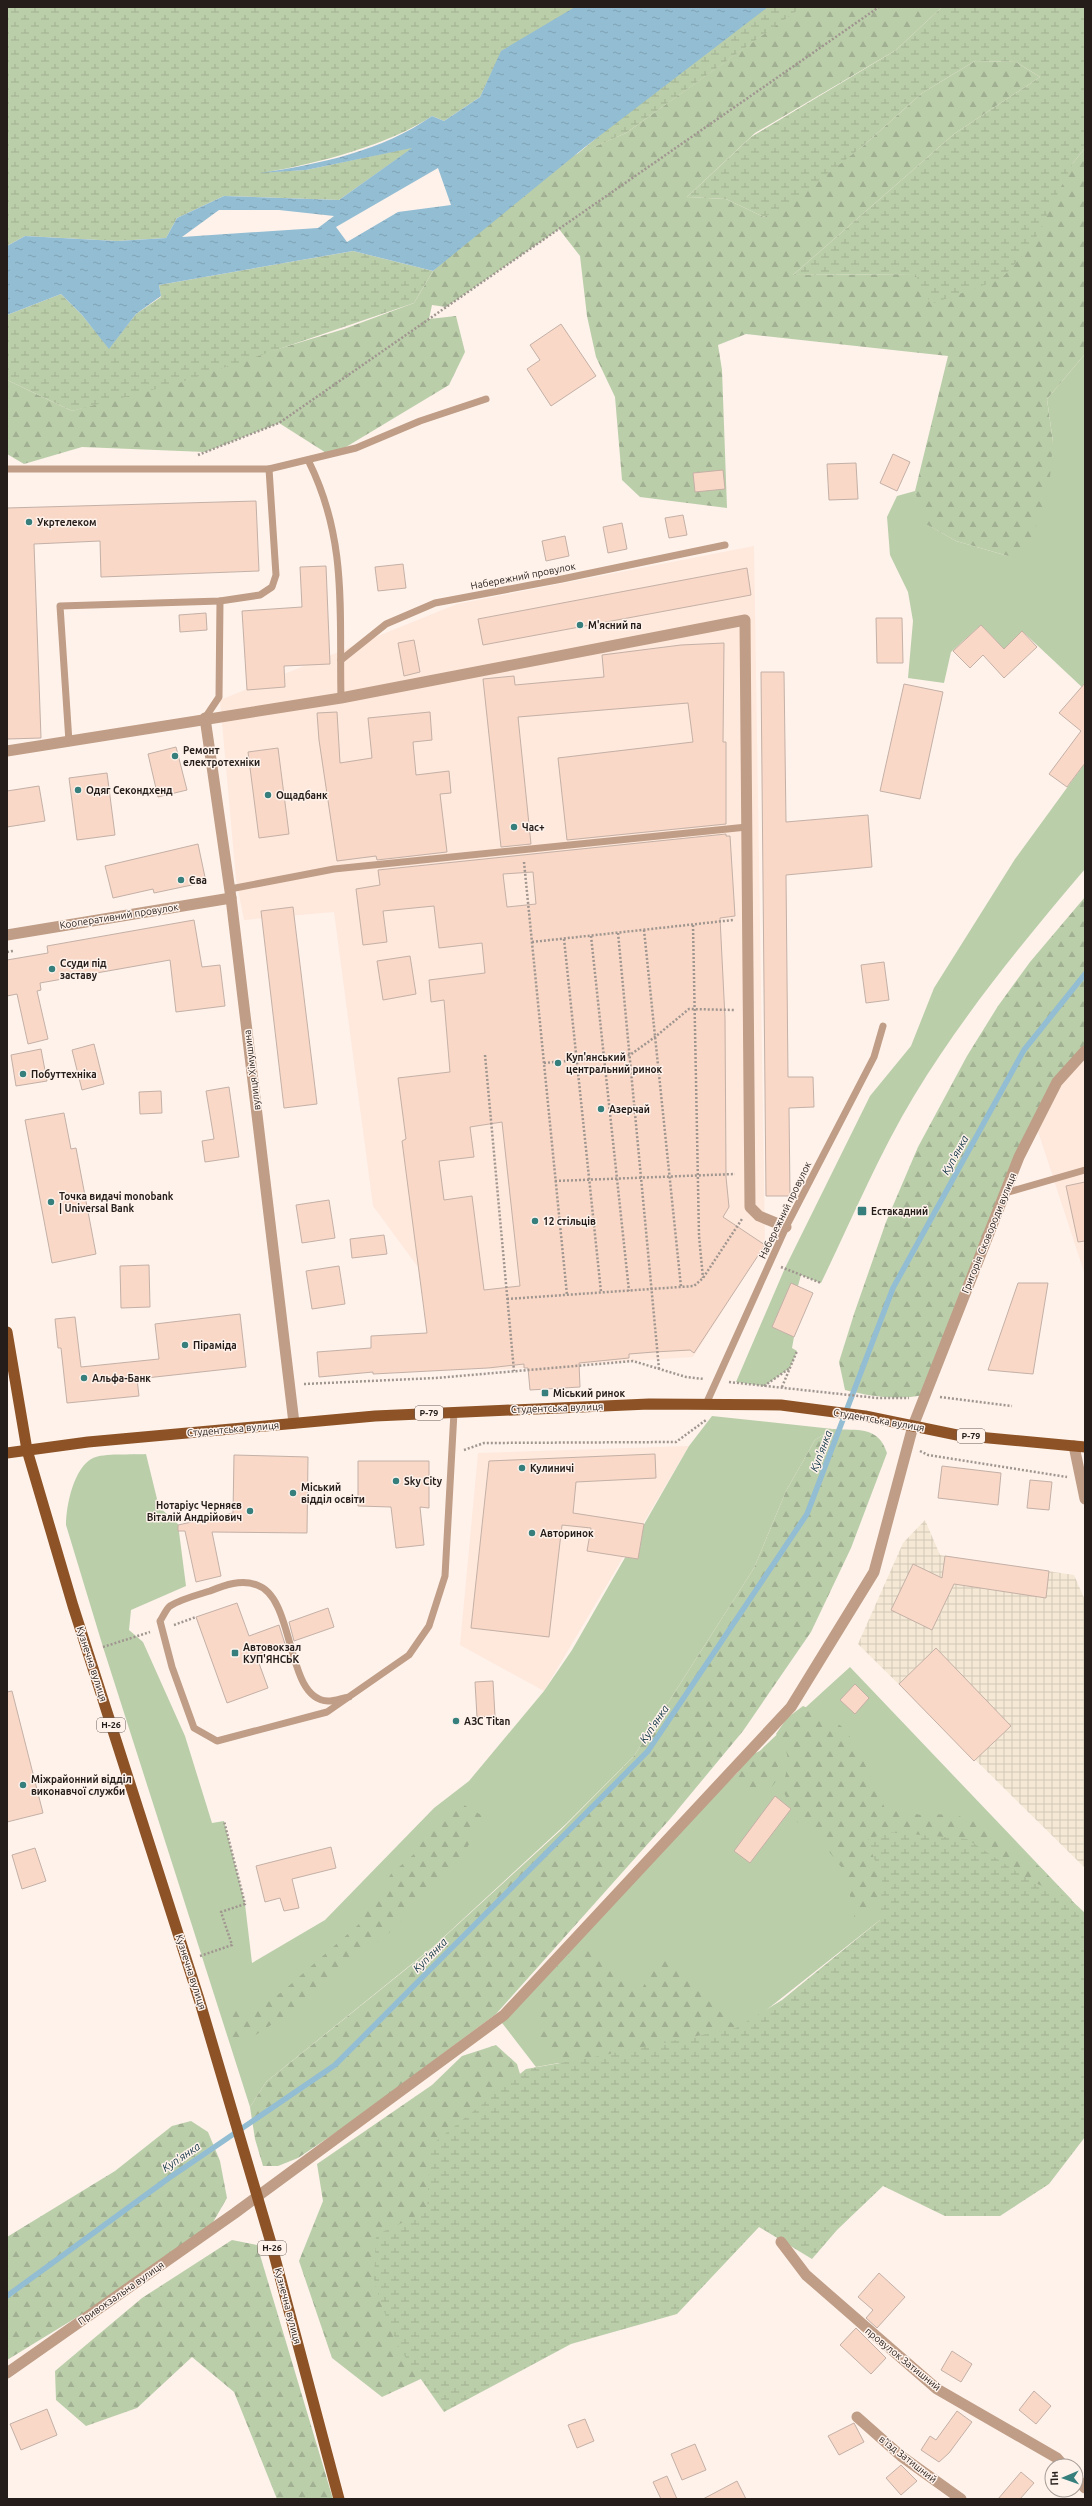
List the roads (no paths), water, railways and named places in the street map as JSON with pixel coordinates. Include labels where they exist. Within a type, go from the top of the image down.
[{"type":"main road","name":"Н-26","points":[[7,1332],[27,1450]]},
{"type":"main road","name":"Студентська вулиця","points":[[27,1450],[375,1416],[649,1404],[781,1405],[858,1415],[957,1435],[1085,1447]]},
{"type":"main road","name":"Р-79","points":[[7,1452],[27,1450]]},
{"type":"main road","name":"Кузнечна вулиця","points":[[27,1450],[73,1606],[187,1960],[271,2243],[339,2499]]},
{"type":"street","points":[[7,751],[69,742],[205,718],[341,698],[745,620],[750,1207],[759,1216],[786,1228]]},
{"type":"street","name":"вулиця Хімушина","points":[[205,718],[231,893],[294,1423]]},
{"type":"street","name":"Кооперативний провулок","points":[[7,935],[231,893]]},
{"type":"street","name":"Григорія Сковороди вулиця","points":[[908,1445],[913,1426],[1019,1157],[1057,1082],[1085,1051]]},
{"type":"street","name":"Привокзальна вулиця","points":[[7,2373],[235,2213],[504,2015],[791,1707],[874,1572],[908,1445]]},
{"type":"street","points":[[1074,1446],[1085,1499]]},
{"type":"street","name":"провулок Затишний","points":[[781,2242],[806,2275],[937,2389],[1056,2458]]},
{"type":"street","name":"в'їзд Затишний","points":[[857,2417],[901,2456],[961,2499]]},
{"type":"lane","points":[[7,469],[269,469],[309,462],[356,448],[420,421],[486,399]]},
{"type":"lane","points":[[309,462],[323,489],[340,572],[342,624],[340,660],[341,698]]},
{"type":"lane","points":[[69,742],[60,606],[220,601],[260,595],[272,587],[276,575],[269,469]]},
{"type":"lane","name":"Набережний провулок","points":[[340,660],[386,624],[435,602],[562,579],[725,545]]},
{"type":"lane","points":[[205,718],[219,696],[220,601]]},
{"type":"lane","points":[[231,893],[334,869],[747,827]]},
{"type":"lane","name":"Набережний провулок","points":[[706,1404],[786,1228],[874,1057],[883,1026]]},
{"type":"lane","points":[[1005,1193],[1085,1170]]},
{"type":"lane","points":[[349,1697],[327,1701],[312,1695],[304,1684],[279,1611],[270,1594],[257,1585],[234,1582],[197,1595],[169,1607],[160,1621],[172,1667],[194,1728],[217,1741],[327,1712],[349,1697],[408,1655],[429,1626],[445,1576],[454,1412]]},
{"type":"water","points":[[575,7],[768,7],[585,147],[433,271],[353,251],[159,285],[161,296],[136,314],[109,349],[82,315],[61,294],[7,315],[7,246],[25,236],[117,241],[166,238],[177,218],[224,196],[339,200],[412,148],[306,170],[260,173],[305,165],[350,154],[392,138],[413,128],[432,116],[444,121],[480,97],[501,51]],"holes":[[[438,168],[451,205],[398,212],[347,242],[336,227]],[[219,210],[279,210],[334,216],[318,228],[182,237]]]},
{"type":"waterway","name":"Куп'янка","points":[[7,2296],[169,2178],[335,2065],[648,1751],[807,1514],[893,1288],[1024,1050],[1085,974]]},
{"type":"place","name":"Укртелеком","points":[[29,522]]},
{"type":"place","name":"М'ясний па","points":[[580,625]]},
{"type":"place","name":"Ремонт електротехніки","points":[[175,756]]},
{"type":"place","name":"Одяг Секондхенд","points":[[78,790]]},
{"type":"place","name":"Ощадбанк","points":[[268,795]]},
{"type":"place","name":"Час+","points":[[514,827]]},
{"type":"place","name":"Єва","points":[[181,880]]},
{"type":"place","name":"Ссуди під заставу","points":[[52,969]]},
{"type":"place","name":"Куп'янський центральний ринок","points":[[558,1063]]},
{"type":"place","name":"Побуттехніка","points":[[23,1074]]},
{"type":"place","name":"Азерчай","points":[[601,1109]]},
{"type":"place","name":"Точка видачі monobank | Universal Bank","points":[[51,1202]]},
{"type":"place","name":"Естакадний","points":[[862,1211]]},
{"type":"place","name":"12 стільців","points":[[535,1221]]},
{"type":"place","name":"Піраміда","points":[[185,1345]]},
{"type":"place","name":"Альфа-Банк","points":[[84,1378]]},
{"type":"place","name":"Міський ринок","points":[[545,1393]]},
{"type":"place","name":"Кулиничі","points":[[522,1468]]},
{"type":"place","name":"Sky City","points":[[396,1481]]},
{"type":"place","name":"Міський відділ освіти","points":[[293,1493]]},
{"type":"place","name":"Нотаріус Черняєв Віталій Андрійович","points":[[250,1511]]},
{"type":"place","name":"Авторинок","points":[[532,1533]]},
{"type":"place","name":"Автовокзал КУП'ЯНСЬК","points":[[235,1653]]},
{"type":"place","name":"АЗС Titan","points":[[456,1721]]},
{"type":"place","name":"Міжрайонний відділ виконавчої служби","points":[[23,1785]]}]
